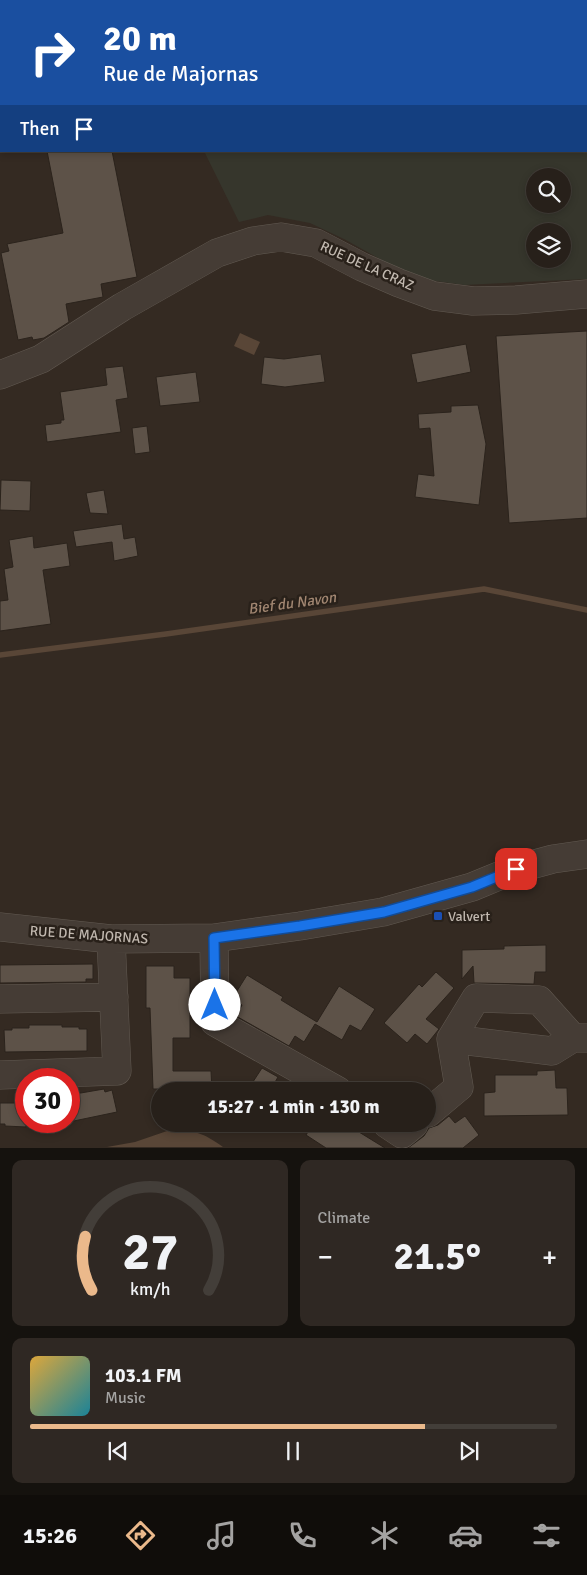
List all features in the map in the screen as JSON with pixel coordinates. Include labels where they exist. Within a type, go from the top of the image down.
[{"type":"street","name":"RUE DE LA CRAZ","points":[[0,375],[41,359],[122,307],[217,253],[253,241],[281,236],[316,243],[362,267],[434,296],[473,301],[516,300],[587,294]]},
{"type":"street","name":"RUE DE MAJORNAS","points":[[0,927],[111,939],[214,938],[384,912],[472,887],[516,869],[553,859],[587,854]]},
{"type":"street","points":[[214,938],[215,1022],[322,1082]]},
{"type":"street","points":[[0,1075],[116,1071],[111,939]]},
{"type":"street","points":[[0,999],[114,997]]},
{"type":"street","points":[[436,1107],[459,1088],[451,1040],[476,998],[538,1000],[580,1038],[552,1051],[451,1040]]},
{"type":"shaded area","points":[[204,152],[587,152],[587,279],[464,285],[414,278],[344,239],[310,223],[268,215],[239,222]]},
{"type":"shaded area","points":[[240,333],[260,342],[254,355],[234,346]]},
{"type":"shaded area","points":[[164,1132],[192,1132],[210,1138],[223,1147],[107,1147],[135,1142]]},
{"type":"building","points":[[47,152],[112,152],[137,277],[101,284],[103,297],[66,304],[69,322],[44,338],[33,340],[32,337],[18,340],[1,253],[9,251],[7,244],[63,233]]},
{"type":"building","points":[[587,331],[587,518],[509,523],[496,336]]},
{"type":"building","points":[[466,344],[471,372],[417,383],[411,354]]},
{"type":"building","points":[[321,354],[325,382],[285,387],[261,384],[264,357],[284,359]]},
{"type":"building","points":[[123,366],[128,398],[116,400],[121,432],[47,442],[45,425],[61,423],[61,420],[64,420],[60,392],[107,385],[105,368]]},
{"type":"building","points":[[196,372],[200,402],[160,406],[156,377]]},
{"type":"building","points":[[478,405],[486,444],[479,505],[415,497],[418,474],[434,476],[430,428],[419,429],[418,414],[451,412],[451,406]]},
{"type":"building","points":[[147,426],[150,452],[135,454],[132,428]]},
{"type":"building","points":[[1,480],[31,481],[30,511],[0,510]]},
{"type":"building","points":[[104,490],[108,514],[90,513],[86,493]]},
{"type":"building","points":[[122,524],[124,539],[135,537],[138,556],[114,561],[112,542],[76,547],[73,531]]},
{"type":"building","points":[[33,536],[34,548],[67,543],[70,566],[43,570],[51,624],[0,631],[0,601],[8,600],[4,569],[13,567],[9,540]]},
{"type":"building","points":[[546,945],[546,972],[535,972],[534,984],[474,983],[473,966],[462,979],[462,950]]},
{"type":"building","points":[[93,964],[93,979],[86,979],[86,982],[0,983],[0,965]]},
{"type":"building","points":[[146,966],[174,966],[174,978],[190,978],[190,1038],[173,1038],[173,1071],[211,1071],[212,1082],[153,1082],[150,1008],[146,1008]]},
{"type":"building","points":[[436,972],[454,988],[426,1019],[439,1029],[427,1044],[415,1034],[407,1043],[384,1023],[419,984],[422,987]]},
{"type":"building","points":[[247,975],[283,997],[281,1000],[317,1022],[339,986],[375,1009],[361,1031],[350,1025],[342,1040],[315,1024],[304,1042],[295,1036],[289,1046],[236,1016],[242,1005],[232,999]]},
{"type":"building","points":[[29,1025],[62,1025],[62,1027],[87,1029],[87,1051],[5,1052],[4,1030],[29,1028]]},
{"type":"building","points":[[262,1068],[278,1077],[275,1082],[253,1082]]},
{"type":"building","points":[[555,1070],[556,1088],[567,1088],[568,1115],[484,1116],[484,1093],[495,1092],[495,1075],[537,1075],[537,1071]]},
{"type":"building","points":[[104,1089],[105,1092],[112,1090],[117,1112],[80,1120],[80,1093]]},
{"type":"building","points":[[0,1103],[15,1103],[15,1126],[0,1124]]},
{"type":"building","points":[[449,1116],[455,1123],[465,1116],[479,1135],[463,1148],[408,1148],[426,1132],[436,1132],[436,1126]]},
{"type":"building","points":[[308,1132],[359,1132],[385,1148],[326,1148],[306,1135]]},
{"type":"waterway","name":"Bief du Navon","points":[[0,655],[166,634],[484,589],[587,610]]},
{"type":"place","name":"Valvert","points":[[438,916]]},
{"type":"route","points":[[215,1005],[214,938],[384,912],[472,887],[516,869]]}]
